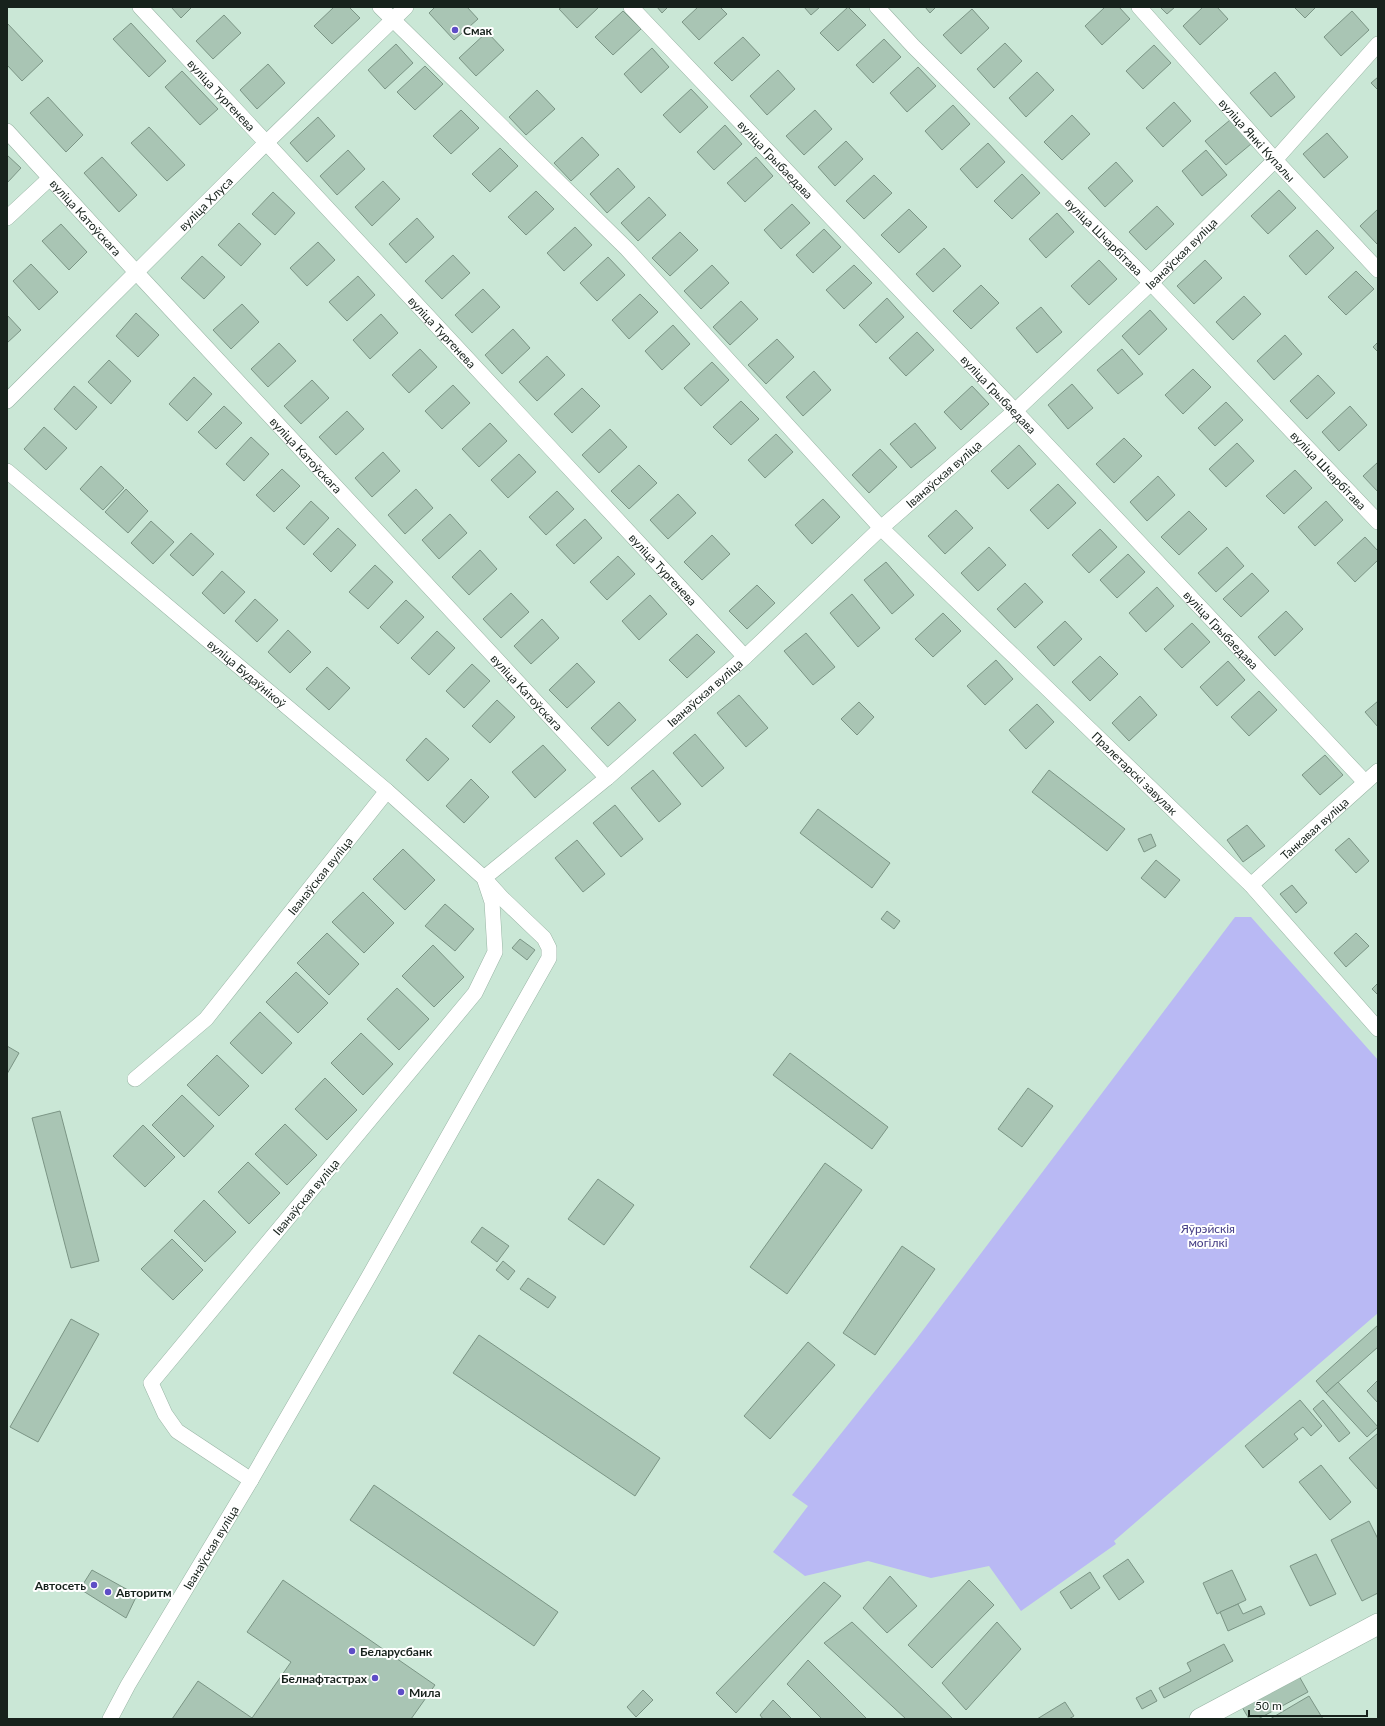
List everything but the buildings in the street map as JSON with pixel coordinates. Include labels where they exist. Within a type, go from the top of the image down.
[{"type":"street","name":"вуліца Тургенева","points":[[140,7],[745,657]]},
{"type":"street","name":"Пралетарскі завулак","points":[[380,7],[627,249],[881,528],[1251,885],[1378,1029]]},
{"type":"street","name":"вуліца Хлуса","points":[[7,401],[267,142],[406,7]]},
{"type":"street","name":"вуліца Грыбаедава","points":[[631,7],[1365,782]]},
{"type":"street","name":"вуліца Шчарбітава","points":[[877,7],[913,46],[1151,283],[1378,522]]},
{"type":"street","name":"вуліца Янкі Купалы","points":[[1139,7],[1275,160],[1378,270]]},
{"type":"street","name":"Іванаўская вуліца","points":[[484,878],[607,778],[745,657],[881,528],[1015,411],[1151,283],[1275,160],[1378,44]]},
{"type":"street","name":"вуліца Катоўскага","points":[[7,131],[136,272],[607,778]]},
{"type":"street","points":[[7,218],[50,178]]},
{"type":"street","name":"вуліца Будаўнікоў","points":[[7,471],[387,791],[484,878]]},
{"type":"street","name":"Танкавая вуліца","points":[[1251,885],[1378,771]]},
{"type":"street","name":"Іванаўская вуліца","points":[[135,1079],[206,1020],[387,791]]},
{"type":"street","name":"Іванаўская вуліца","points":[[110,1719],[132,1678],[251,1480],[372,1271],[549,958],[549,948],[544,938],[502,898],[484,878]]},
{"type":"street","name":"Іванаўская вуліца","points":[[251,1480],[177,1431],[165,1414],[151,1383],[475,993],[495,952],[492,902],[484,878]]},
{"type":"street","points":[[1200,1719],[1378,1624]]},
{"type":"green space","name":"Яўрэйскія могілкі","points":[[1235,917],[1251,917],[1378,1060],[1378,1313],[1114,1541],[1116,1544],[1021,1611],[989,1566],[931,1578],[868,1561],[805,1576],[773,1552],[808,1506],[792,1495],[914,1342]]},
{"type":"place","name":"Смак","points":[[455,30]]},
{"type":"place","name":"Автосеть","points":[[94,1585]]},
{"type":"place","name":"Авторитм","points":[[108,1592]]},
{"type":"place","name":"Беларусбанк","points":[[352,1651]]},
{"type":"place","name":"Белнафтастрах","points":[[375,1678]]},
{"type":"place","name":"Мила","points":[[401,1692]]}]
